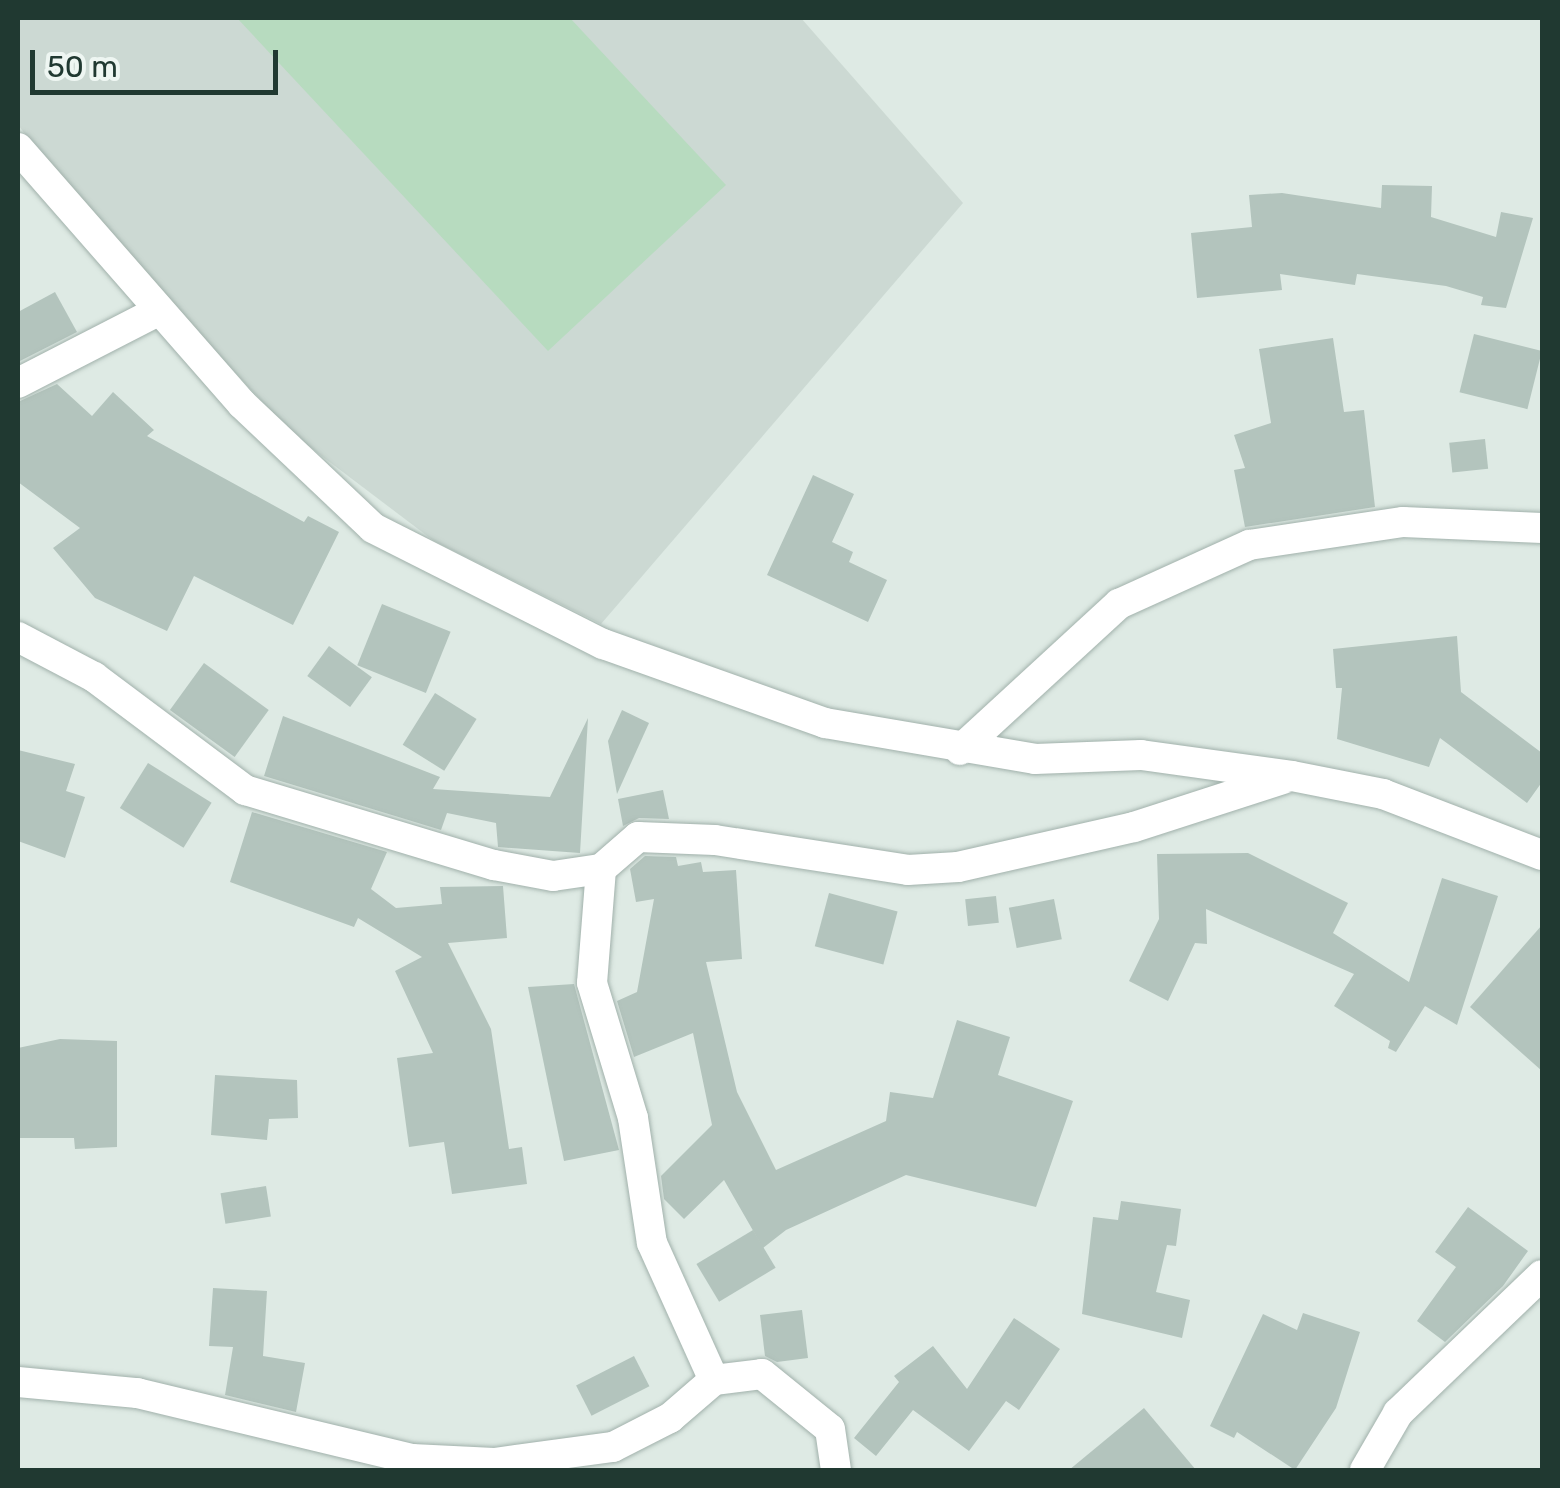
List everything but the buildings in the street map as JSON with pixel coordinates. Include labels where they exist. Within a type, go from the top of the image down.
[{"type":"street","points":[[18,148],[242,404],[372,528],[602,644],[825,723],[960,750],[1035,759],[1142,754],[1292,776],[1383,794],[1542,854]]},
{"type":"street","points":[[18,383],[158,311]]},
{"type":"street","points":[[960,750],[1119,604],[1249,544],[1403,522],[1542,528]]},
{"type":"street","points":[[18,638],[94,676],[245,790],[494,865],[553,876],[601,868],[638,837],[715,840],[908,870],[958,868],[1134,827],[1292,776]]},
{"type":"street","points":[[601,868],[592,983],[633,1118],[652,1242],[714,1380]]},
{"type":"street","points":[[1365,1470],[1398,1412],[1542,1275]]},
{"type":"street","points":[[18,1382],[137,1394],[412,1459],[494,1463],[614,1448],[670,1418],[714,1380],[762,1374],[830,1430],[836,1470]]},
{"type":"shaded area","points":[[18,18],[801,18],[963,203],[601,624],[434,541],[290,432],[95,221],[18,125]]},
{"type":"green space","points":[[237,18],[570,18],[726,185],[548,351]]}]
